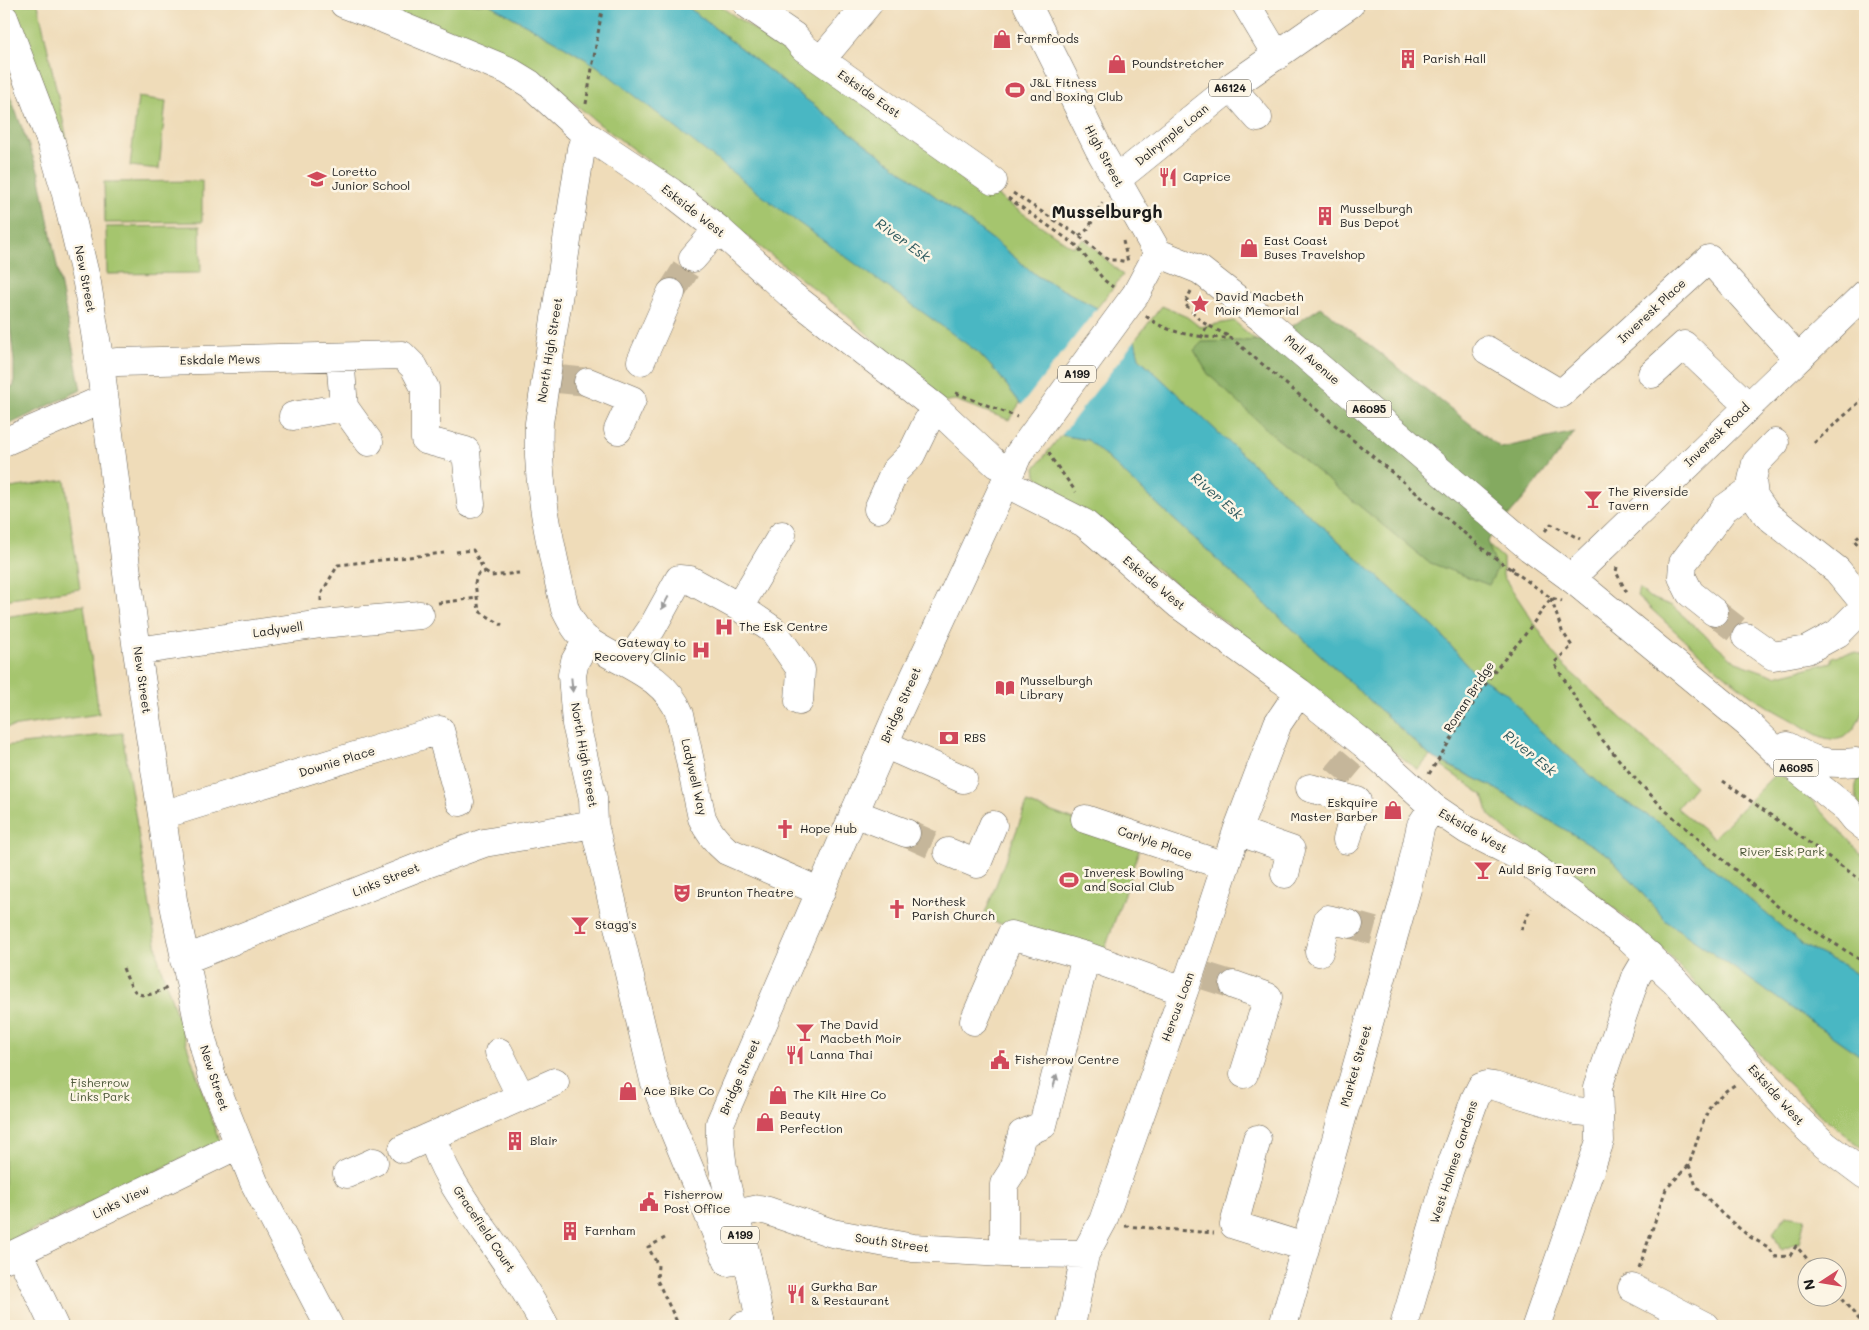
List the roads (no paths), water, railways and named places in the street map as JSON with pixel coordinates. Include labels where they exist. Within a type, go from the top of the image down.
[{"type":"street","name":"Eskside West","points":[[344,4],[507,70],[537,90],[586,135],[671,192],[718,229],[790,294],[936,408],[996,464],[1011,469],[1084,523],[1179,605],[1299,692],[1337,772],[1433,807],[1466,830],[1520,857],[1628,937],[1675,980],[1790,1112],[1824,1145],[1865,1175]]},
{"type":"street","name":"Eskside East","points":[[747,4],[794,36],[804,48],[993,181]]},
{"type":"street","points":[[821,60],[868,4]]},
{"type":"street","name":"High Street","points":[[1028,4],[1116,180],[1158,253]]},
{"type":"street","points":[[1246,4],[1276,56]]},
{"type":"street","name":"Dalrymple Loan","points":[[1116,180],[1231,88],[1350,4]]},
{"type":"street","name":"New Street","points":[[4,18],[51,142],[65,190],[87,283],[100,364],[137,651],[173,900],[200,1031],[212,1077],[254,1182],[329,1326]]},
{"type":"street","points":[[1231,88],[1258,118]]},
{"type":"street","name":"North High Street","points":[[586,135],[581,149],[552,378],[539,423],[540,480],[565,610],[571,622],[587,640],[575,661],[572,675],[576,724],[593,798],[594,824],[652,1071],[667,1114],[728,1262],[747,1259]]},
{"type":"street","points":[[693,258],[718,229]]},
{"type":"street","name":"Mall Avenue","points":[[1158,253],[1200,270],[1264,320],[1530,548],[1571,578]]},
{"type":"street","name":"Bridge Street","points":[[735,1214],[721,1161],[719,1144],[720,1123],[884,744],[1011,469],[1136,294],[1158,253]]},
{"type":"street","name":"Inveresk Place","points":[[1487,350],[1561,394],[1709,259],[1798,358]]},
{"type":"street","points":[[641,361],[671,293]]},
{"type":"street","name":"Inveresk Road","points":[[1571,578],[1865,294]]},
{"type":"street","points":[[1652,374],[1684,345],[1748,406]]},
{"type":"street","name":"Eskdale Mews","points":[[100,364],[402,355],[414,367],[425,388],[425,440],[466,452],[471,504]]},
{"type":"street","points":[[340,357],[344,407],[369,442]]},
{"type":"street","points":[[588,382],[632,400],[618,430]]},
{"type":"street","points":[[4,442],[92,404],[105,401]]},
{"type":"street","points":[[292,416],[344,407]]},
{"type":"street","points":[[878,509],[895,471],[911,455],[936,408]]},
{"type":"street","points":[[1746,637],[1773,656],[1807,650],[1838,633],[1865,605],[1838,570],[1767,515],[1754,496],[1752,480],[1756,464],[1775,443]]},
{"type":"street","points":[[1714,612],[1690,593],[1682,577],[1683,563],[1725,508],[1753,488]]},
{"type":"street","points":[[739,607],[782,535]]},
{"type":"street","points":[[628,663],[652,628],[679,578],[690,580],[739,607],[773,630],[801,670],[799,701]]},
{"type":"street","name":"A6095","points":[[1571,578],[1747,723],[1782,757],[1856,818]]},
{"type":"street","name":"Ladywell","points":[[137,651],[321,624],[420,615]]},
{"type":"street","name":"Ladywell Way","points":[[587,640],[660,684],[676,704],[680,714],[702,818],[708,832],[717,843],[728,851],[821,892]]},
{"type":"street","name":"Hercus Loan","points":[[1071,1326],[1085,1254],[1103,1221],[1193,979],[1225,866],[1237,831],[1278,723],[1299,692]]},
{"type":"street","name":"A6095","points":[[1747,723],[1808,758],[1821,763],[1861,759]]},
{"type":"street","name":"Downie Place","points":[[162,815],[440,730],[460,802]]},
{"type":"street","points":[[884,744],[963,779]]},
{"type":"street","name":"A6095","points":[[1856,818],[1844,797],[1844,784],[1848,772],[1861,759]]},
{"type":"street","points":[[1337,772],[1357,801],[1347,840]]},
{"type":"street","name":"Market Street","points":[[1283,1326],[1305,1247],[1372,931],[1407,889],[1421,825],[1433,807]]},
{"type":"street","points":[[854,813],[906,833]]},
{"type":"street","name":"Carlyle Place","points":[[1086,819],[1225,866]]},
{"type":"street","name":"Links Street","points":[[186,969],[429,863],[484,844],[594,824]]},
{"type":"street","points":[[948,852],[977,864],[993,825]]},
{"type":"street","points":[[1237,831],[1291,850],[1285,874]]},
{"type":"street","points":[[1319,952],[1328,919],[1372,931]]},
{"type":"street","points":[[974,1021],[1011,935],[1086,956],[1193,979]]},
{"type":"street","points":[[1536,1326],[1561,1248],[1600,1141],[1598,1087],[1636,977],[1648,955]]},
{"type":"street","points":[[1004,1253],[1004,1184],[1013,1170],[1022,1134],[1044,1125],[1086,956]]},
{"type":"street","points":[[1234,985],[1268,997],[1244,1074]]},
{"type":"street","points":[[499,1052],[521,1097]]},
{"type":"street","points":[[403,1149],[554,1082]]},
{"type":"street","name":"West Holmes Gardens","points":[[1404,1326],[1449,1171],[1475,1099],[1482,1087],[1487,1085],[1494,1086],[1576,1111],[1598,1113]]},
{"type":"street","name":"Gracefield Court","points":[[432,1136],[436,1151],[457,1191],[521,1284],[543,1323]]},
{"type":"street","points":[[1256,1139],[1234,1225],[1305,1247]]},
{"type":"street","name":"Links View","points":[[11,1256],[238,1145]]},
{"type":"street","points":[[347,1174],[374,1162]]},
{"type":"street","name":"South Street","points":[[735,1214],[759,1209],[832,1233],[913,1248],[1004,1253],[1085,1254]]},
{"type":"street","name":"A199","points":[[735,1214],[747,1259],[755,1325]]},
{"type":"street","points":[[11,1256],[54,1326]]},
{"type":"street","points":[[1632,1288],[1698,1324]]},
{"type":"water","name":"River Esk","points":[[489,4],[684,4],[799,94],[996,242],[1037,276],[1097,308],[1135,340],[1139,358],[1223,437],[1437,630],[1475,674],[1506,693],[1537,728],[1607,790],[1661,824],[1804,946],[1843,965],[1865,980],[1865,1059],[1666,921],[1610,856],[1491,786],[1430,756],[1088,440],[1061,435],[1020,403],[999,375],[979,353],[774,205],[597,66]]},
{"type":"tunnel","points":[[671,293],[693,258]]},
{"type":"tunnel","points":[[558,379],[588,382]]},
{"type":"tunnel","points":[[1714,612],[1746,637]]},
{"type":"tunnel","points":[[1336,777],[1352,758]]},
{"type":"tunnel","points":[[906,833],[948,852]]},
{"type":"tunnel","points":[[1349,924],[1374,931]]},
{"type":"tunnel","points":[[1205,976],[1234,985]]},
{"type":"place","name":"Farmfoods","points":[[1002,39]]},
{"type":"place","name":"Parish Hall","points":[[1408,59]]},
{"type":"place","name":"Poundstretcher","points":[[1117,64]]},
{"type":"place","name":"J&L Fitness and Boxing Club","points":[[1015,90]]},
{"type":"place","name":"Caprice","points":[[1168,177]]},
{"type":"place","name":"Loretto Junior School","points":[[317,179]]},
{"type":"place","name":"Musselburgh Bus Depot","points":[[1325,216]]},
{"type":"place","name":"East Coast Buses Travelshop","points":[[1249,248]]},
{"type":"place","name":"David Macbeth Moir Memorial","points":[[1200,304]]},
{"type":"place","name":"The Riverside Tavern","points":[[1593,499]]},
{"type":"place","name":"The Esk Centre","points":[[724,627]]},
{"type":"place","name":"Gateway to Recovery Clinic","points":[[701,650]]},
{"type":"place","name":"Musselburgh Library","points":[[1005,688]]},
{"type":"place","name":"RBS","points":[[949,738]]},
{"type":"place","name":"Eskquire Master Barber","points":[[1393,810]]},
{"type":"place","name":"Hope Hub","points":[[785,829]]},
{"type":"place","name":"Auld Brig Tavern","points":[[1483,870]]},
{"type":"place","name":"Inveresk Bowling and Social Club","points":[[1069,880]]},
{"type":"place","name":"Brunton Theatre","points":[[682,893]]},
{"type":"place","name":"Northesk Parish Church","points":[[897,909]]},
{"type":"place","name":"Stagg's","points":[[580,925]]},
{"type":"place","name":"The David Macbeth Moir","points":[[805,1032]]},
{"type":"place","name":"Lanna Thai","points":[[795,1055]]},
{"type":"place","name":"Fisherrow Centre","points":[[1000,1060]]},
{"type":"place","name":"Ace Bike Co","points":[[628,1091]]},
{"type":"place","name":"The Kilt Hire Co","points":[[778,1095]]},
{"type":"place","name":"Beauty Perfection","points":[[765,1122]]},
{"type":"place","name":"Blair","points":[[515,1141]]},
{"type":"place","name":"Fisherrow Post Office","points":[[649,1202]]},
{"type":"place","name":"Farnham","points":[[570,1231]]},
{"type":"place","name":"Gurkha Bar & Restaurant","points":[[796,1294]]},
{"type":"district","name":"Musselburgh","points":[[1107,212]]},
{"type":"park label","name":"River Esk Park","points":[[1782,852]]},
{"type":"park label","name":"Fisherrow Links Park","points":[[100,1090]]}]
